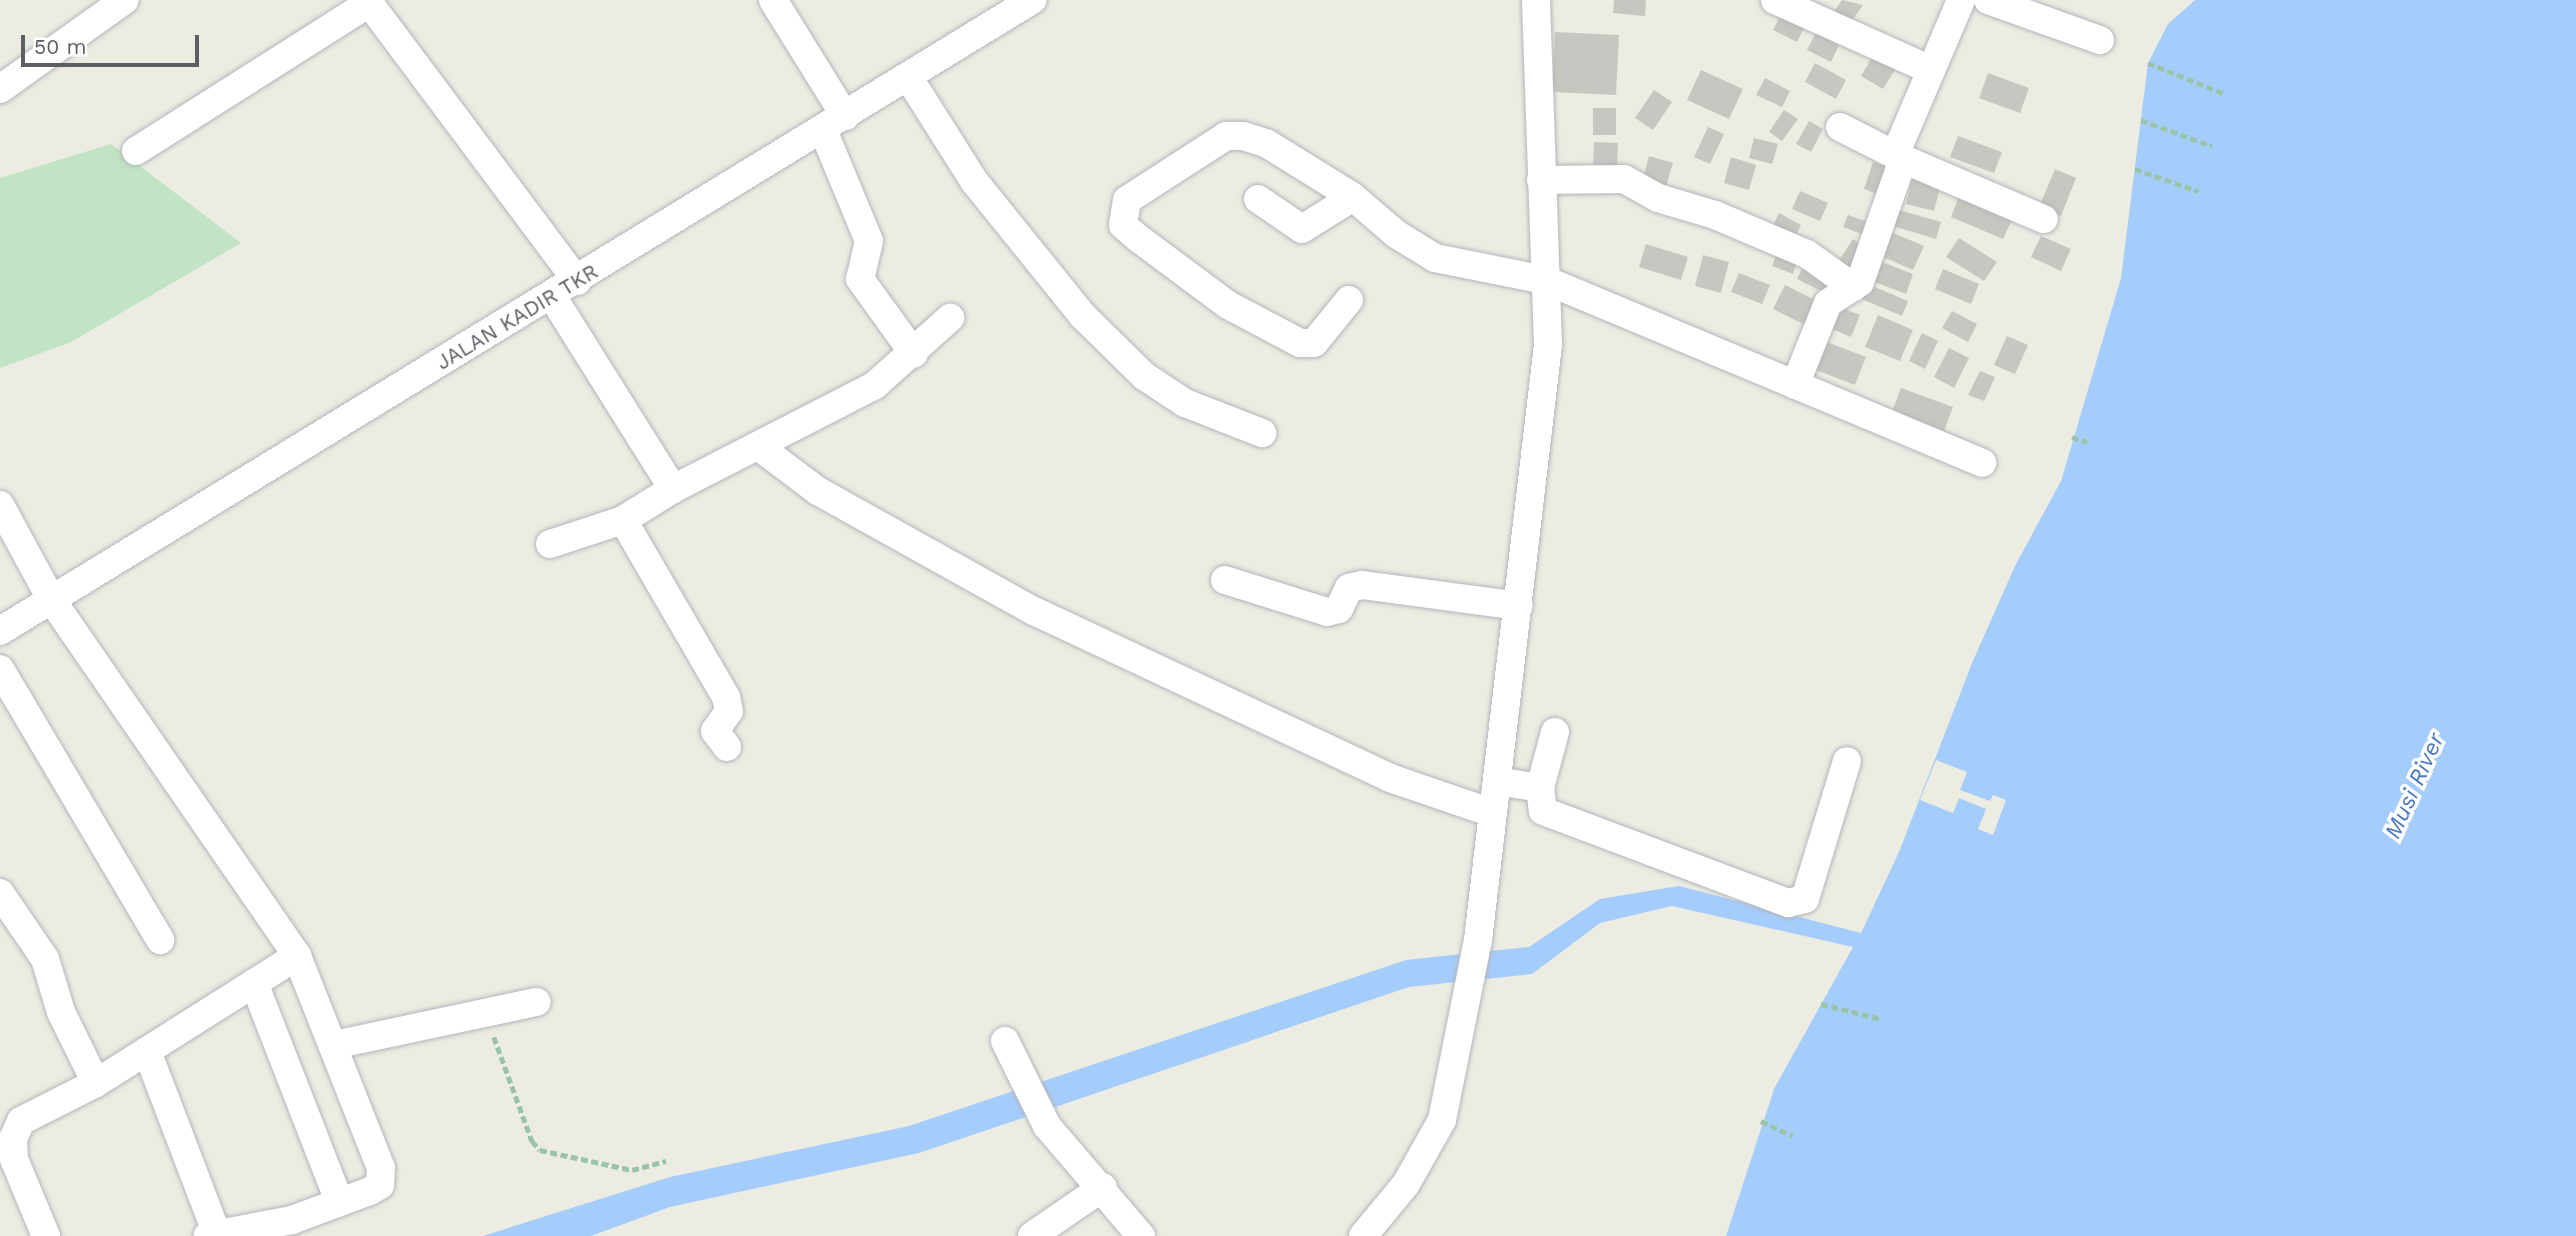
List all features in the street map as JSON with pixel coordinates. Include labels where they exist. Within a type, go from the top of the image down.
[{"type":"street","points":[[0,89],[125,0]]},
{"type":"street","points":[[773,0],[834,123],[869,242],[860,279],[914,354]]},
{"type":"street","name":"JALAN KADIR TKR","points":[[0,631],[577,281],[1032,0]]},
{"type":"street","points":[[1775,0],[1807,18],[1848,30],[1931,70]]},
{"type":"street","points":[[1795,385],[1828,303],[1860,282],[1899,157],[1931,70],[1961,0]]},
{"type":"street","points":[[1988,0],[2100,40]]},
{"type":"street","points":[[136,151],[368,1],[577,281]]},
{"type":"street","points":[[1363,1236],[1406,1184],[1442,1120],[1468,1004],[1478,940],[1548,345],[1535,40],[1536,3]]},
{"type":"street","points":[[909,78],[974,181],[1082,315],[1143,376],[1185,403],[1262,433]]},
{"type":"street","points":[[1840,127],[1899,157],[2044,219]]},
{"type":"street","points":[[1349,300],[1314,343],[1300,343],[1228,305],[1139,240],[1123,225],[1122,212],[1127,200],[1226,136],[1266,143],[1353,197],[1396,234],[1435,258],[1545,280],[1982,463]]},
{"type":"street","points":[[1541,180],[1624,180],[1658,198],[1715,215],[1807,254],[1853,287]]},
{"type":"street","points":[[1258,199],[1301,229],[1353,197]]},
{"type":"street","points":[[552,296],[673,489]]},
{"type":"street","points":[[550,544],[623,520],[673,489],[875,385],[914,354],[950,318]]},
{"type":"street","points":[[758,446],[818,491],[1034,611],[1390,778],[1492,813]]},
{"type":"street","points":[[0,505],[51,599],[297,956],[381,1168],[380,1185],[292,1220],[213,1235],[147,1051]]},
{"type":"street","points":[[623,520],[726,697],[729,711],[715,731],[727,747]]},
{"type":"street","points":[[1225,580],[1327,612],[1339,609],[1349,588],[1362,585],[1519,606]]},
{"type":"street","points":[[0,669],[160,940]]},
{"type":"street","points":[[1555,732],[1540,788],[1543,811],[1788,903],[1805,899],[1847,761]]},
{"type":"street","points":[[1497,781],[1540,788]]},
{"type":"street","points":[[0,893],[45,959],[61,1012],[96,1083]]},
{"type":"street","points":[[46,1236],[14,1159],[13,1139],[21,1121],[96,1083],[297,956]]},
{"type":"street","points":[[254,983],[339,1202]]},
{"type":"street","points":[[334,1045],[536,1002]]},
{"type":"street","points":[[1004,1041],[1047,1126],[1103,1187],[1141,1236]]},
{"type":"street","points":[[1032,1236],[1103,1187]]},
{"type":"path","points":[[2148,63],[2223,93]]},
{"type":"path","points":[[2141,120],[2212,145]]},
{"type":"path","points":[[2135,169],[2198,191]]},
{"type":"path","points":[[2072,437],[2087,442]]},
{"type":"path","points":[[1821,1004],[1881,1019]]},
{"type":"path","points":[[485,1013],[532,1142],[540,1150],[632,1170],[666,1161]]},
{"type":"path","points":[[1761,1121],[1793,1136]]},
{"type":"green space","points":[[111,144],[241,243],[71,342],[0,368],[0,178]]},
{"type":"water","name":"Musi River","points":[[2195,0],[2576,0],[2576,1236],[1726,1236],[1774,1089],[1853,947],[1672,906],[1600,923],[1532,974],[1409,987],[919,1153],[670,1207],[591,1236],[483,1236],[670,1177],[909,1126],[1406,960],[1529,947],[1600,899],[1679,886],[1861,933],[1899,852],[1972,663],[2015,566],[2061,481],[2121,278],[2148,63],[2168,24]]},
{"type":"pier","points":[[1936,760],[1967,772],[1960,790],[1990,801],[1993,795],[2006,800],[1993,835],[1978,829],[1986,809],[1959,798],[1953,813],[1920,800]]},
{"type":"building","points":[[1614,0],[1646,0],[1645,16],[1613,13]]},
{"type":"building","points":[[1842,0],[1863,5],[1849,25],[1833,13]]},
{"type":"building","points":[[1780,16],[1804,28],[1797,42],[1773,30]]},
{"type":"building","points":[[1555,32],[1619,35],[1616,95],[1552,92]]},
{"type":"building","points":[[1816,33],[1839,45],[1831,62],[1807,50]]},
{"type":"building","points":[[1876,51],[1898,65],[1883,89],[1861,76]]},
{"type":"building","points":[[1815,63],[1846,80],[1836,99],[1805,82]]},
{"type":"building","points":[[1701,70],[1743,89],[1729,119],[1687,100]]},
{"type":"building","points":[[1988,73],[2029,88],[2020,113],[1979,98]]},
{"type":"building","points":[[1765,78],[1790,91],[1782,107],[1756,95]]},
{"type":"building","points":[[1654,90],[1672,102],[1653,130],[1635,118]]},
{"type":"building","points":[[1593,108],[1616,108],[1616,135],[1593,135]]},
{"type":"building","points":[[1784,110],[1798,119],[1782,141],[1769,132]]},
{"type":"building","points":[[1809,121],[1823,129],[1811,152],[1796,144]]},
{"type":"building","points":[[1708,127],[1724,134],[1710,164],[1694,157]]},
{"type":"building","points":[[1958,136],[2002,152],[1994,173],[1950,157]]},
{"type":"building","points":[[1754,138],[1778,144],[1772,164],[1749,158]]},
{"type":"building","points":[[1594,142],[1618,143],[1617,176],[1593,175]]},
{"type":"building","points":[[1649,156],[1673,163],[1664,193],[1641,186]]},
{"type":"building","points":[[1731,157],[1756,165],[1749,190],[1724,183]]},
{"type":"building","points":[[1873,162],[1895,170],[1886,197],[1864,189]]},
{"type":"building","points":[[2055,169],[2076,178],[2061,216],[2039,207]]},
{"type":"building","points":[[1914,172],[1942,179],[1934,211],[1906,204]]},
{"type":"building","points":[[1800,191],[1828,203],[1820,221],[1792,209]]},
{"type":"building","points":[[1961,191],[2015,213],[2003,239],[1951,217]]},
{"type":"building","points":[[1899,210],[1941,222],[1936,239],[1893,226]]},
{"type":"building","points":[[1779,213],[1801,225],[1791,245],[1769,233]]},
{"type":"building","points":[[1848,215],[1877,225],[1872,238],[1843,227]]},
{"type":"building","points":[[1891,232],[1924,246],[1913,270],[1881,256]]},
{"type":"building","points":[[2041,236],[2071,249],[2061,271],[2031,257]]},
{"type":"building","points":[[1959,238],[1997,262],[1984,281],[1946,257]]},
{"type":"building","points":[[1853,239],[1870,251],[1852,279],[1834,268]]},
{"type":"building","points":[[1646,244],[1688,257],[1681,280],[1639,267]]},
{"type":"building","points":[[1777,253],[1798,260],[1793,274],[1772,266]]},
{"type":"building","points":[[1703,255],[1729,262],[1721,293],[1695,286]]},
{"type":"building","points":[[1806,262],[1832,275],[1823,292],[1797,279]]},
{"type":"building","points":[[1882,262],[1913,274],[1906,294],[1875,282]]},
{"type":"building","points":[[1943,269],[1979,284],[1971,304],[1935,289]]},
{"type":"building","points":[[1739,273],[1770,285],[1762,304],[1731,292]]},
{"type":"building","points":[[1863,282],[1908,301],[1902,316],[1857,297]]},
{"type":"building","points":[[1785,285],[1823,304],[1811,328],[1773,309]]},
{"type":"building","points":[[1834,305],[1860,315],[1851,337],[1825,326]]},
{"type":"building","points":[[1952,311],[1977,324],[1968,342],[1942,328]]},
{"type":"building","points":[[1878,315],[1913,330],[1900,361],[1865,347]]},
{"type":"building","points":[[1922,333],[1938,341],[1925,369],[1909,361]]},
{"type":"building","points":[[2007,336],[2028,345],[2015,374],[1994,365]]},
{"type":"building","points":[[1819,339],[1866,357],[1855,385],[1808,367]]},
{"type":"building","points":[[1949,348],[1969,358],[1954,388],[1934,377]]},
{"type":"building","points":[[1980,371],[1995,377],[1984,401],[1968,395]]},
{"type":"building","points":[[1901,388],[1953,407],[1944,431],[1892,412]]}]
